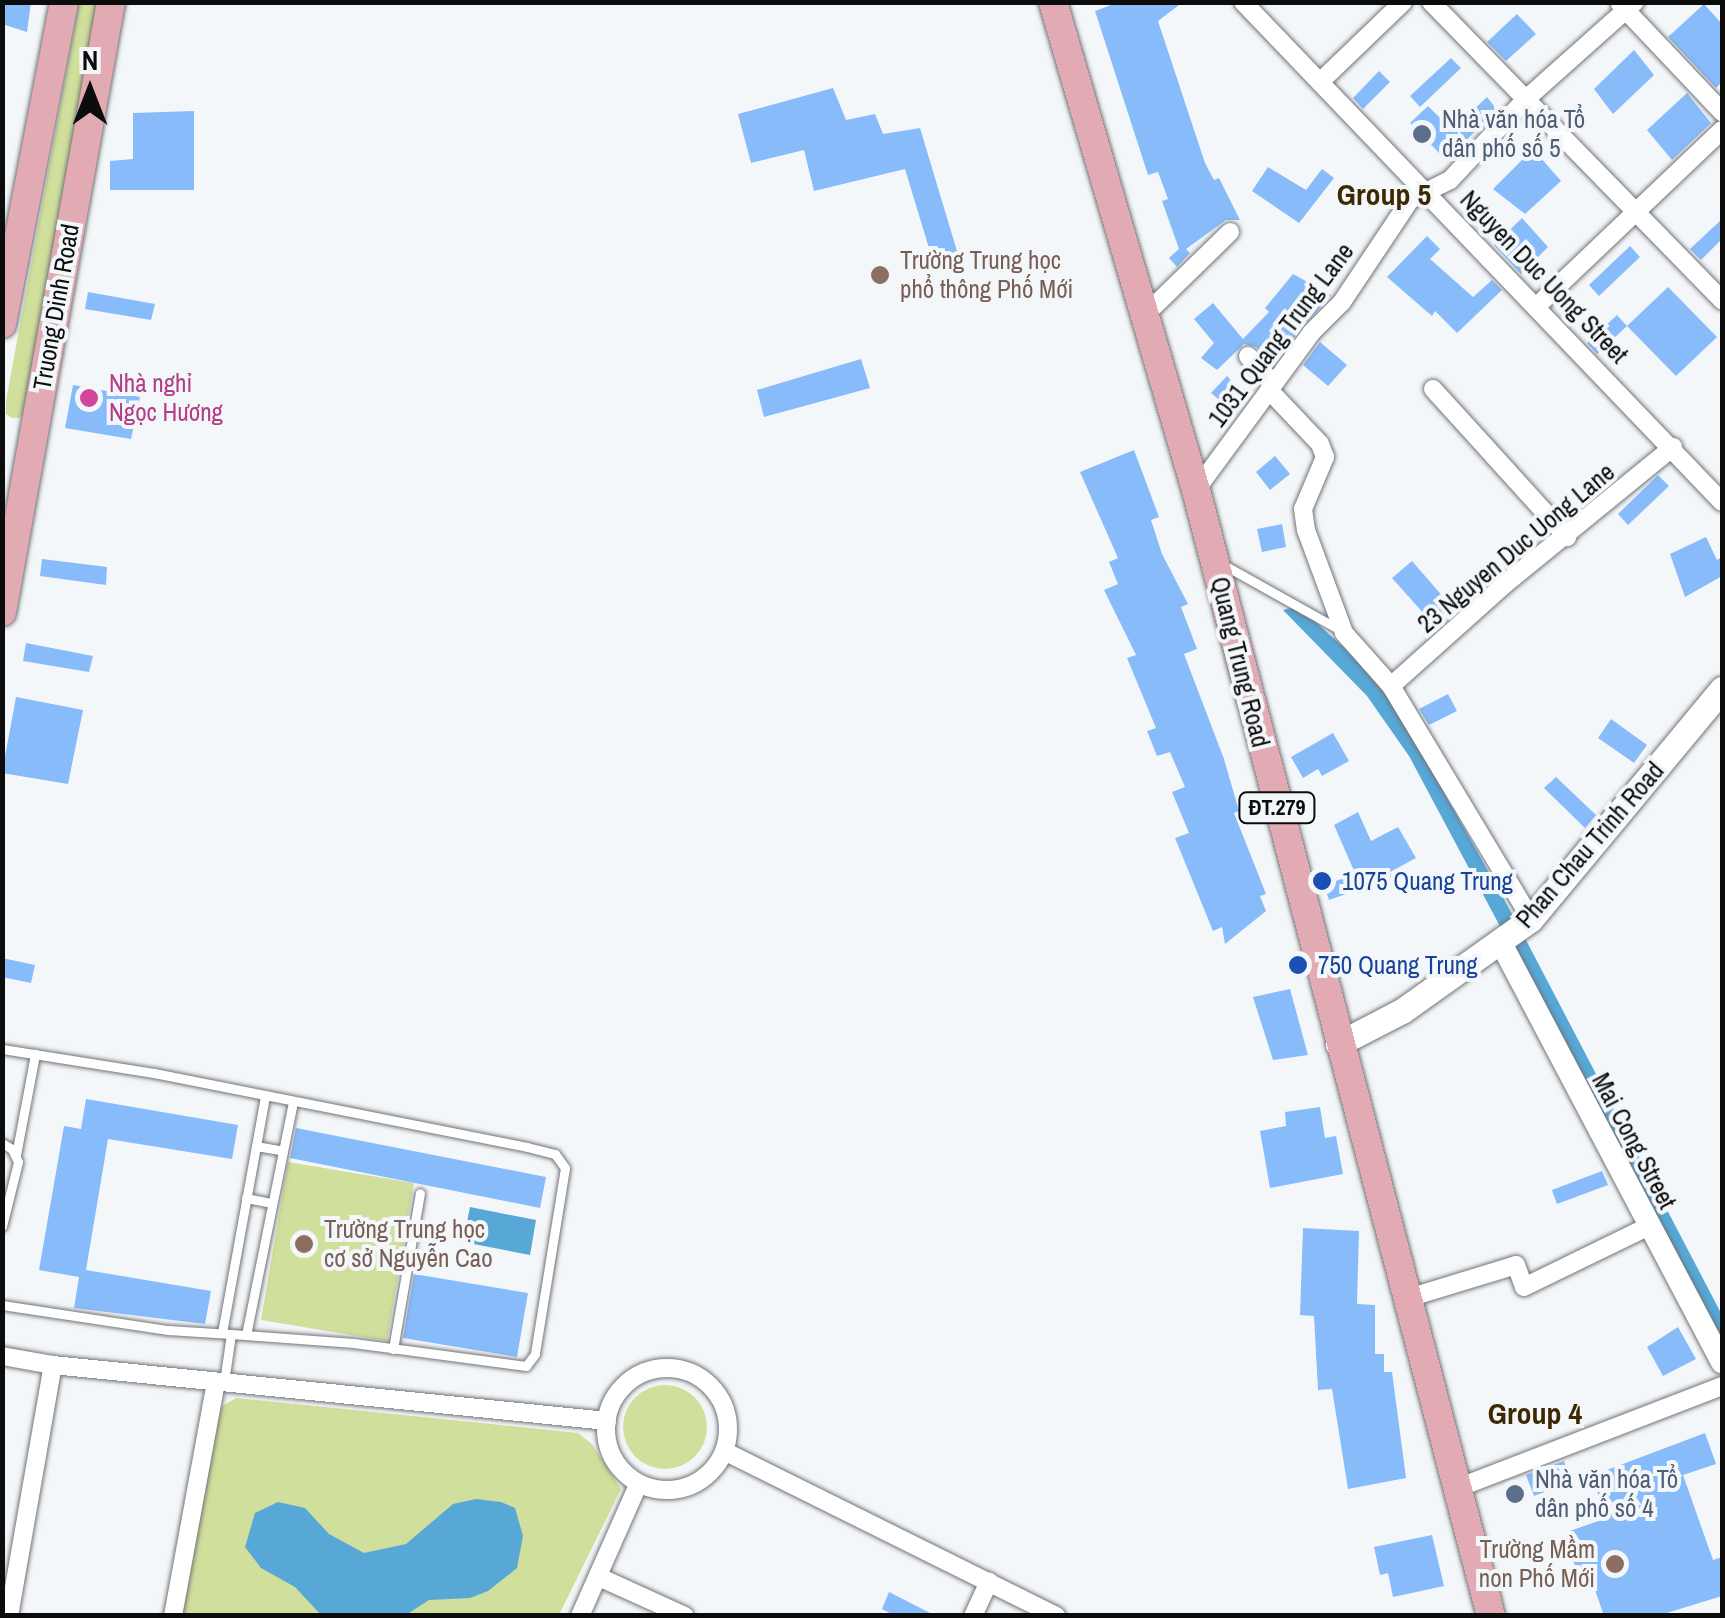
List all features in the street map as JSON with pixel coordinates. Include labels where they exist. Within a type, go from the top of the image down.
[{"type":"main road","name":"Truong Dinh Road","points":[[2,324],[64,2]]},
{"type":"main road","name":"Truong Dinh Road","points":[[2,612],[12,502],[112,2]]},
{"type":"main road","name":"Quang Trung Road","points":[[1053,2],[1196,490],[1338,1044],[1491,1616]]},
{"type":"main road","name":"Phan Chau Trinh Road","points":[[1338,1044],[1402,1011],[1531,919],[1722,689]]},
{"type":"street","name":"Nguyen Duc Uong Street","points":[[1243,2],[1722,502]]},
{"type":"street","points":[[1320,82],[1403,2]]},
{"type":"street","points":[[1431,2],[1722,300]]},
{"type":"street","points":[[1627,5],[1722,112]]},
{"type":"street","name":"1031 Quang Trung Lane","points":[[1196,490],[1312,332],[1342,302],[1410,200],[1450,180],[1526,99],[1627,5]]},
{"type":"street","points":[[1537,306],[1722,130]]},
{"type":"street","points":[[1145,315],[1230,232]]},
{"type":"street","points":[[1248,356],[1320,444],[1325,457],[1304,509],[1306,530],[1344,633],[1390,686],[1531,919]]},
{"type":"street","points":[[1432,389],[1567,537]]},
{"type":"street","name":"23 Nguyen Duc Uong Lane","points":[[1390,686],[1506,584],[1673,448]]},
{"type":"street","name":"Mai Cong Street","points":[[1501,943],[1722,1362]]},
{"type":"street","points":[[1405,1299],[1516,1265],[1524,1288],[1649,1226]]},
{"type":"street","points":[[2,1356],[53,1365],[606,1421]]},
{"type":"street","points":[[9,1616],[53,1365]]},
{"type":"street","points":[[659,1369],[682,1370],[704,1381],[719,1398],[728,1428],[724,1451],[714,1467],[692,1484],[666,1489],[639,1483],[613,1457],[606,1421],[614,1399],[630,1381],[659,1369]]},
{"type":"street","points":[[173,1616],[220,1382]]},
{"type":"street","points":[[1455,1489],[1722,1386]]},
{"type":"street","points":[[724,1451],[1056,1616]]},
{"type":"street","points":[[580,1616],[639,1483]]},
{"type":"street","points":[[599,1576],[685,1616]]},
{"type":"street","points":[[973,1616],[989,1581]]},
{"type":"lane","points":[[1214,560],[1344,633]]},
{"type":"lane","points":[[2,1049],[527,1146],[555,1154],[566,1168],[535,1354],[526,1366],[393,1349],[168,1330],[2,1305]]},
{"type":"lane","points":[[2,1226],[6,1184],[18,1169],[16,1155],[35,1054]]},
{"type":"lane","points":[[220,1382],[234,1270],[264,1096]]},
{"type":"lane","points":[[246,1335],[293,1102]]},
{"type":"lane","points":[[2,1143],[16,1155]]},
{"type":"lane","points":[[256,1146],[283,1151]]},
{"type":"lane","points":[[393,1349],[420,1193]]},
{"type":"lane","points":[[246,1198],[272,1203]]},
{"type":"lane","points":[[242,1222],[268,1226]]},
{"type":"lane","points":[[234,1270],[258,1274]]},
{"type":"green space","points":[[79,3],[98,3],[26,409],[20,418],[12,418],[6,414],[6,401]]},
{"type":"green space","points":[[288,1162],[414,1183],[387,1341],[261,1320]]},
{"type":"green space","points":[[665,1385],[681,1388],[695,1397],[704,1411],[704,1443],[695,1457],[681,1466],[665,1469],[649,1466],[635,1457],[626,1443],[623,1427],[626,1411],[635,1397],[649,1388]]},
{"type":"green space","points":[[236,1398],[578,1433],[592,1444],[621,1489],[559,1615],[182,1616],[219,1408]]},
{"type":"water","points":[[1298,606],[1350,653],[1396,707],[1515,919],[1722,1315],[1722,1342],[1409,756],[1367,696],[1283,610]]},
{"type":"water","points":[[470,1207],[536,1220],[530,1255],[463,1242]]},
{"type":"water","points":[[476,1499],[515,1508],[523,1536],[517,1568],[488,1591],[470,1598],[429,1600],[406,1615],[321,1615],[295,1587],[261,1568],[245,1547],[255,1513],[278,1502],[305,1508],[329,1534],[364,1553],[406,1544],[453,1504]]},
{"type":"building","points":[[2,2],[31,2],[27,32],[2,24]]},
{"type":"building","points":[[1119,2],[1183,2],[1158,21],[1205,163],[1214,180],[1219,178],[1240,220],[1226,220],[1186,249],[1190,253],[1177,267],[1169,258],[1179,249],[1162,201],[1168,199],[1158,172],[1148,175],[1095,11]]},
{"type":"building","points":[[1704,4],[1722,24],[1722,82],[1716,88],[1668,37]]},
{"type":"building","points":[[1517,14],[1536,34],[1506,61],[1487,42]]},
{"type":"building","points":[[1634,50],[1654,75],[1613,114],[1594,89]]},
{"type":"building","points":[[1451,58],[1461,68],[1420,107],[1410,96]]},
{"type":"building","points":[[1379,71],[1390,82],[1363,109],[1353,98]]},
{"type":"building","points":[[833,88],[846,120],[875,114],[883,134],[920,128],[960,261],[935,268],[905,169],[814,191],[804,150],[751,163],[738,114]]},
{"type":"building","points":[[1687,93],[1711,123],[1672,160],[1647,130]]},
{"type":"building","points":[[1487,97],[1497,110],[1446,160],[1410,123],[1428,106],[1452,130]]},
{"type":"building","points":[[194,111],[194,190],[110,190],[110,161],[133,159],[133,113]]},
{"type":"building","points":[[1533,149],[1561,181],[1525,214],[1493,189]]},
{"type":"building","points":[[1268,167],[1306,190],[1322,169],[1334,178],[1299,223],[1252,191]]},
{"type":"building","points":[[1522,218],[1548,247],[1521,274],[1494,245]]},
{"type":"building","points":[[1722,219],[1722,239],[1701,260],[1690,249]]},
{"type":"building","points":[[1427,236],[1440,249],[1430,259],[1473,297],[1492,280],[1502,290],[1457,333],[1435,311],[1432,316],[1387,277]]},
{"type":"building","points":[[1630,246],[1640,257],[1599,296],[1589,285]]},
{"type":"building","points":[[1293,274],[1331,295],[1285,348],[1270,361],[1256,347],[1244,344],[1217,370],[1201,358],[1214,343],[1194,319],[1213,303],[1243,339],[1269,312],[1265,308]]},
{"type":"building","points":[[1668,287],[1717,337],[1676,376],[1627,326]]},
{"type":"building","points":[[88,292],[155,304],[151,320],[85,309]]},
{"type":"building","points":[[1617,315],[1627,326],[1597,354],[1587,343]]},
{"type":"building","points":[[1320,342],[1347,365],[1328,386],[1303,365]]},
{"type":"building","points":[[861,359],[870,388],[764,417],[757,390]]},
{"type":"building","points":[[1227,376],[1245,394],[1230,409],[1211,393]]},
{"type":"building","points":[[73,385],[140,397],[131,439],[65,428]]},
{"type":"building","points":[[1134,450],[1159,517],[1151,520],[1162,554],[1188,604],[1181,607],[1197,649],[1184,654],[1224,759],[1239,811],[1234,813],[1266,894],[1260,896],[1266,911],[1225,944],[1222,927],[1213,931],[1175,838],[1189,833],[1172,792],[1185,787],[1170,752],[1157,756],[1147,731],[1156,728],[1127,658],[1136,655],[1104,590],[1118,584],[1109,562],[1118,558],[1080,472]]},
{"type":"building","points":[[1275,456],[1290,474],[1270,490],[1256,472]]},
{"type":"building","points":[[1658,475],[1669,486],[1628,525],[1618,514]]},
{"type":"building","points":[[1282,524],[1286,547],[1262,552],[1257,529]]},
{"type":"building","points":[[1706,537],[1717,560],[1722,557],[1722,576],[1685,597],[1670,554]]},
{"type":"building","points":[[42,559],[107,567],[106,585],[40,576]]},
{"type":"building","points":[[1412,561],[1452,607],[1433,624],[1392,578]]},
{"type":"building","points":[[26,643],[93,656],[89,672],[23,661]]},
{"type":"building","points":[[1448,694],[1457,711],[1429,725],[1419,709]]},
{"type":"building","points":[[16,697],[83,710],[68,784],[2,773]]},
{"type":"building","points":[[1611,719],[1647,745],[1634,763],[1598,738]]},
{"type":"building","points":[[1333,733],[1349,761],[1322,776],[1318,769],[1303,778],[1291,757]]},
{"type":"building","points":[[1556,777],[1596,815],[1585,828],[1544,788]]},
{"type":"building","points":[[1358,812],[1371,841],[1398,827],[1416,858],[1390,872],[1391,878],[1329,900],[1324,886],[1355,873],[1334,825]]},
{"type":"building","points":[[2,958],[35,965],[31,983],[2,977]]},
{"type":"building","points":[[1290,989],[1308,1055],[1273,1060],[1253,997]]},
{"type":"building","points":[[86,1099],[238,1125],[232,1159],[108,1139],[86,1270],[211,1291],[205,1324],[74,1308],[79,1277],[39,1270],[64,1126],[81,1129]]},
{"type":"building","points":[[1320,1107],[1325,1138],[1336,1136],[1343,1174],[1270,1188],[1260,1131],[1286,1126],[1285,1112]]},
{"type":"building","points":[[296,1128],[546,1177],[540,1208],[290,1158]]},
{"type":"building","points":[[1602,1171],[1608,1185],[1557,1204],[1552,1190]]},
{"type":"building","points":[[1303,1228],[1359,1231],[1357,1304],[1375,1305],[1375,1354],[1384,1354],[1384,1372],[1392,1372],[1406,1478],[1348,1489],[1332,1389],[1318,1390],[1314,1316],[1300,1315]]},
{"type":"building","points":[[414,1274],[528,1293],[517,1357],[403,1338]]},
{"type":"building","points":[[1678,1327],[1696,1359],[1663,1376],[1647,1347]]},
{"type":"building","points":[[1705,1433],[1716,1464],[1683,1475],[1713,1560],[1722,1557],[1722,1596],[1657,1616],[1604,1616],[1594,1587],[1583,1590],[1564,1533],[1607,1518],[1591,1476]]},
{"type":"building","points":[[1564,1461],[1567,1469],[1548,1476],[1553,1489],[1534,1496],[1526,1475]]},
{"type":"building","points":[[1432,1535],[1444,1586],[1393,1597],[1388,1573],[1380,1575],[1374,1547]]},
{"type":"building","points":[[889,1592],[936,1616],[895,1616],[882,1609]]},
{"type":"place","name":"Nhà văn hóa Tổ dân phố số 5","points":[[1422,134]]},
{"type":"place","name":"Trường Trung học phổ thông Phố Mới","points":[[880,275]]},
{"type":"place","name":"Nhà nghỉ Ngọc Hương","points":[[89,398]]},
{"type":"place","name":"1075 Quang Trung","points":[[1322,881]]},
{"type":"place","name":"750 Quang Trung","points":[[1298,965]]},
{"type":"place","name":"Trường Trung học cơ sở Nguyễn Cao","points":[[304,1244]]},
{"type":"place","name":"Nhà văn hóa Tổ dân phố số 4","points":[[1515,1494]]},
{"type":"place","name":"Trường Mầm non Phố Mới","points":[[1615,1564]]},
{"type":"district","name":"Group 5","points":[[1384,194]]},
{"type":"district","name":"Group 4","points":[[1535,1413]]}]
